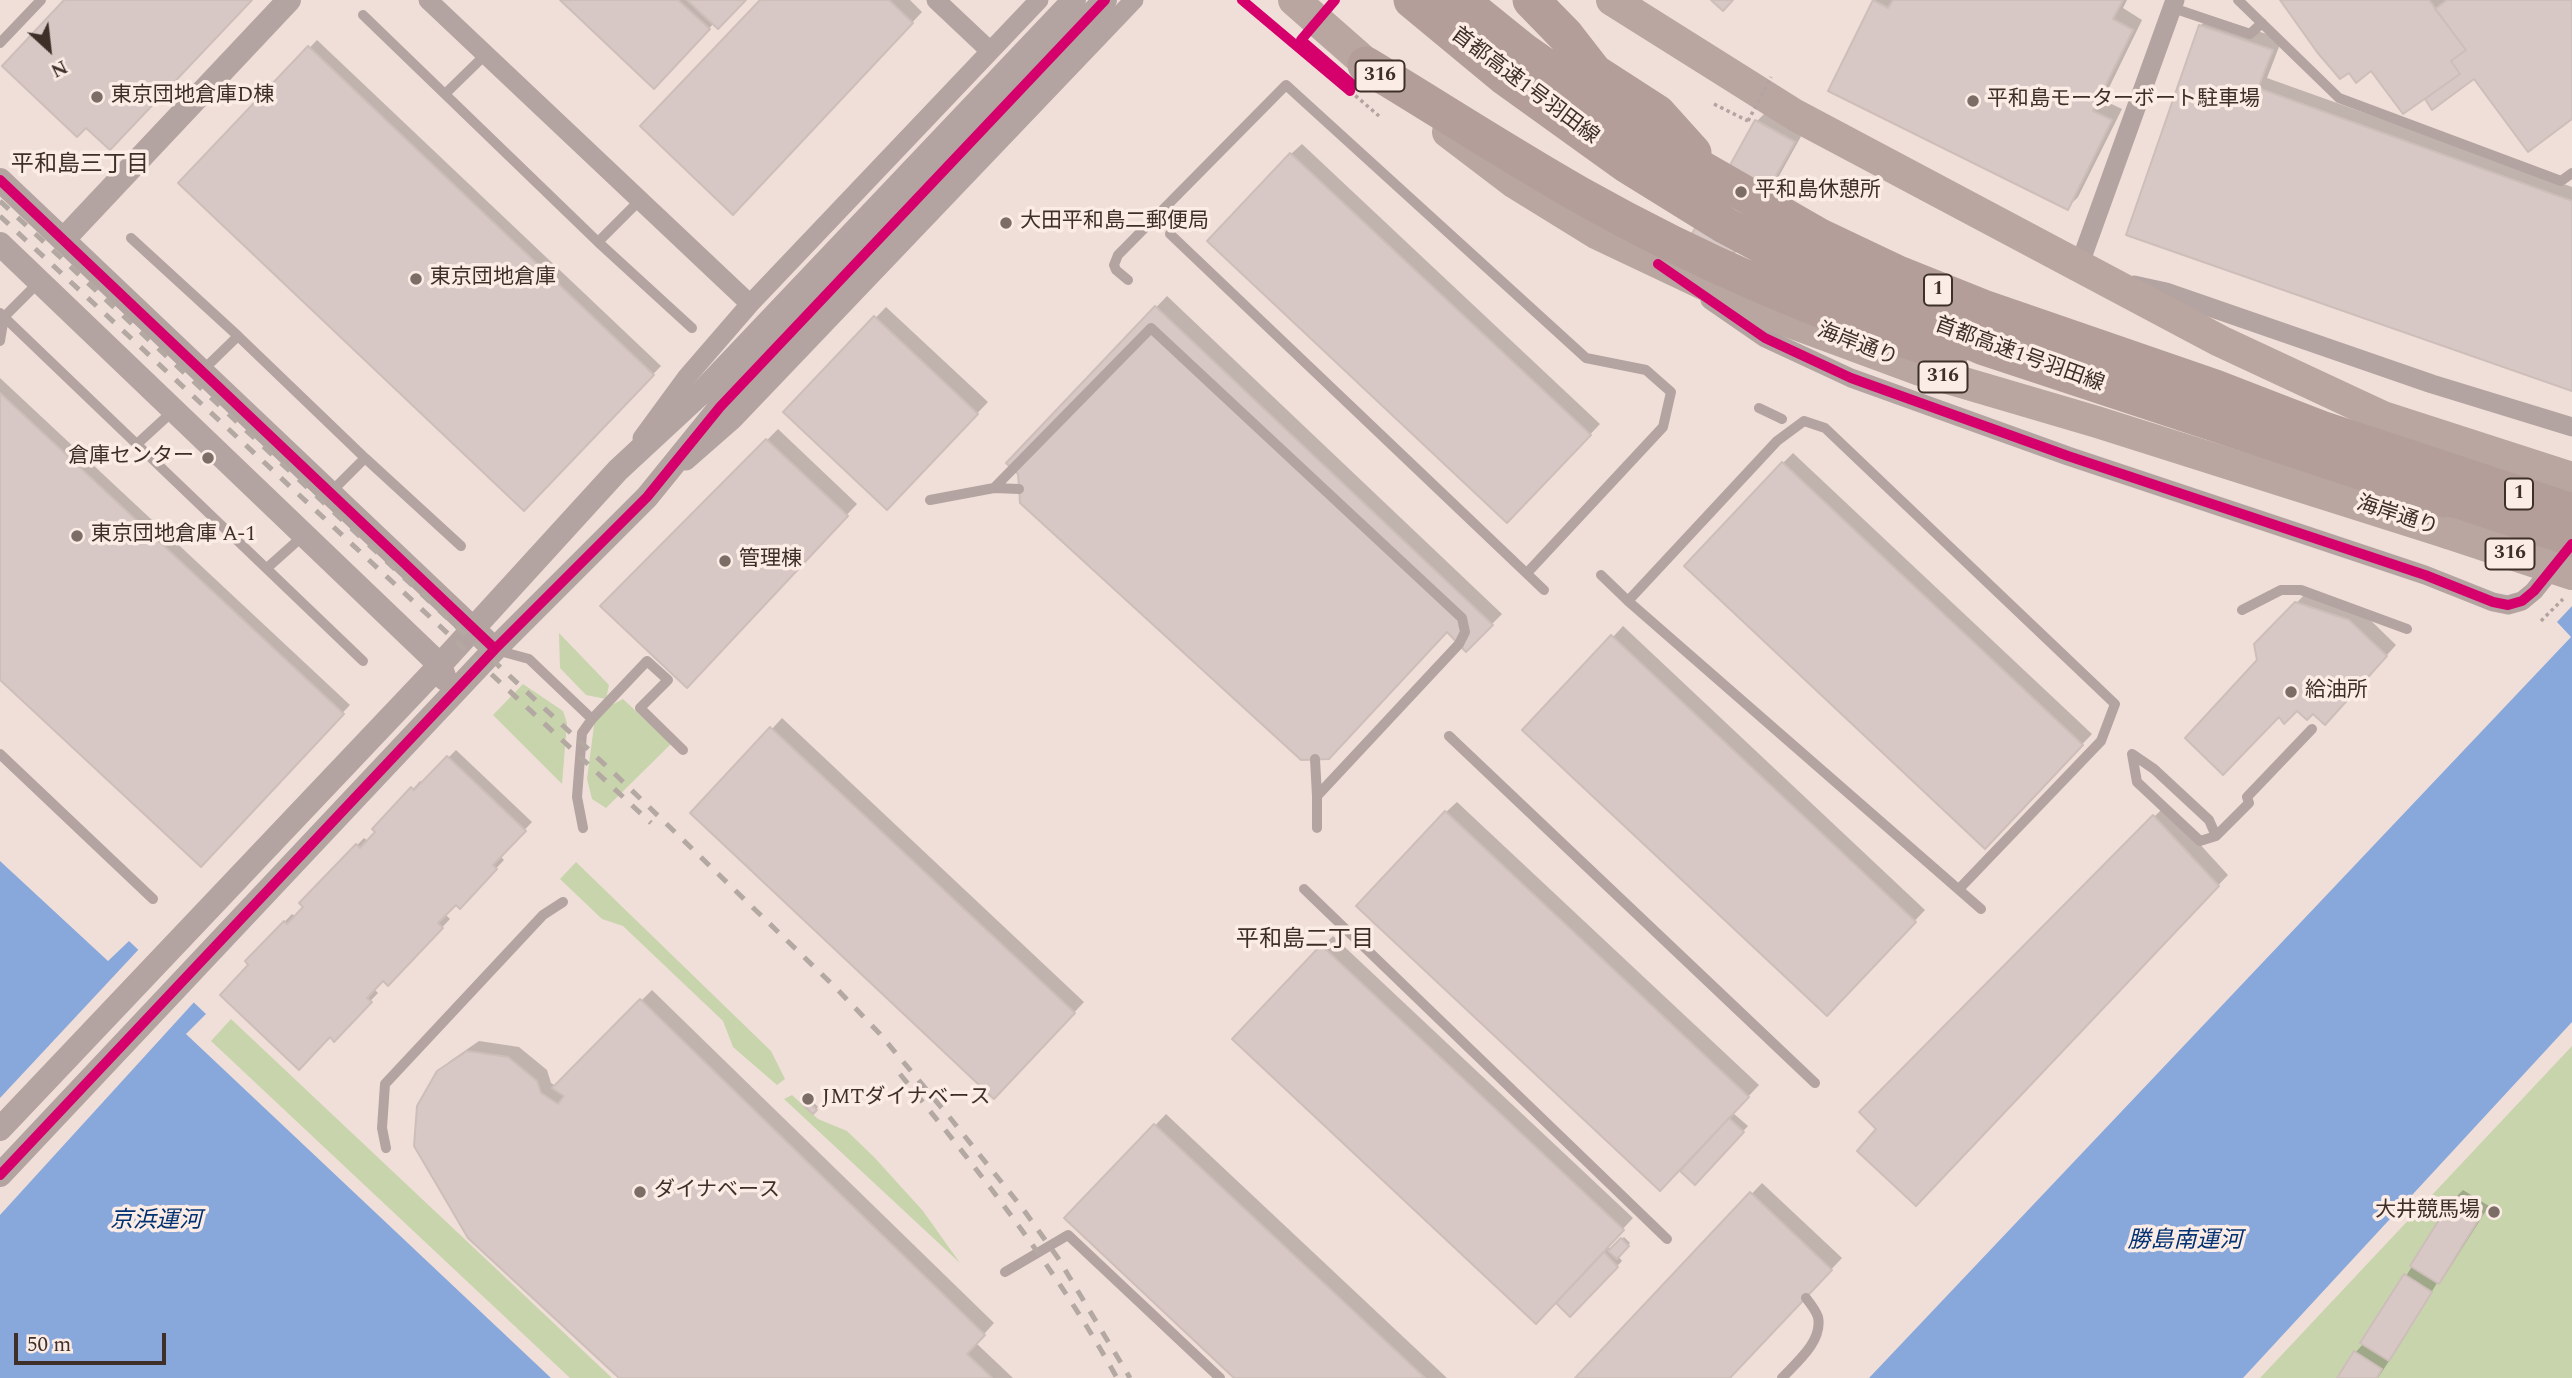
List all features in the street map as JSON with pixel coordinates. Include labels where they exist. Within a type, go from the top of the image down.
[{"type":"highway","name":"首都高速1号羽田線","points":[[1412,0],[1505,77],[1626,164],[1726,226],[1811,271],[1984,347],[2094,384],[2461,489],[2572,512]]},
{"type":"highway","name":"首都高速1号羽田線","points":[[1460,0],[1523,51],[1644,136],[1821,237],[1898,274],[1983,308],[2215,388],[2321,429],[2461,489],[2572,543]]},
{"type":"highway","points":[[1479,0],[1657,113],[1712,176]]},
{"type":"highway","points":[[1531,0],[1566,36],[1594,72]]},
{"type":"highway","name":"1","points":[[1358,78],[1730,272],[1872,330],[2052,385],[2094,384]]},
{"type":"highway","points":[[2124,332],[2158,348],[2215,388]]},
{"type":"main road","name":"海岸通り","points":[[1294,0],[1358,78],[1442,127],[1515,183],[1596,233],[1763,312],[1920,370],[2097,422],[2461,489],[2572,478]]},
{"type":"main road","name":"海岸通り","points":[[1612,0],[1795,115],[2220,341],[2383,417],[2567,587]]},
{"type":"street","points":[[63,240],[289,0]]},
{"type":"street","points":[[428,0],[750,304]]},
{"type":"street","points":[[936,0],[989,50]]},
{"type":"street","points":[[618,470],[686,378],[750,304],[1039,0]]},
{"type":"street","points":[[646,496],[720,407],[1074,0]]},
{"type":"street","points":[[0,1129],[440,665],[618,470],[700,394],[1105,0]]},
{"type":"street","points":[[0,1175],[495,649],[646,496],[734,419],[1134,0]]},
{"type":"street","points":[[2174,4],[2090,272],[2166,292],[2432,384],[2572,427]]},
{"type":"street","points":[[0,180],[495,649]]},
{"type":"street","points":[[0,244],[440,665],[451,696]]},
{"type":"street","points":[[1658,264],[1765,338],[1851,378],[2068,456],[2425,575],[2493,603],[2508,605],[2522,601],[2534,591],[2572,543]]},
{"type":"lane","points":[[0,43],[41,0]]},
{"type":"lane","points":[[2238,0],[2339,98],[2561,181],[2572,173]]},
{"type":"lane","points":[[2174,4],[2250,34],[2262,23]]},
{"type":"lane","points":[[363,16],[598,242],[692,328]]},
{"type":"lane","points":[[444,94],[485,55]]},
{"type":"lane","points":[[1128,280],[1116,270],[1114,265],[1118,256],[1286,85],[1586,358],[1646,370],[1671,392],[1663,427],[1527,573]]},
{"type":"lane","points":[[598,242],[640,200]]},
{"type":"lane","points":[[1170,234],[1544,590]]},
{"type":"lane","points":[[131,237],[461,546]]},
{"type":"lane","points":[[0,341],[2,315],[40,282]]},
{"type":"lane","points":[[2,315],[363,661]]},
{"type":"lane","points":[[994,488],[1151,328],[1462,618],[1465,632],[1459,644],[1317,796]]},
{"type":"lane","points":[[202,371],[238,337]]},
{"type":"lane","points":[[1759,408],[1782,419]]},
{"type":"lane","points":[[137,444],[174,410]]},
{"type":"lane","points":[[1628,601],[1777,441],[1804,421],[1825,428],[2115,704],[2101,741],[1959,889]]},
{"type":"lane","points":[[330,493],[365,458]]},
{"type":"lane","points":[[930,500],[994,488],[1019,489]]},
{"type":"lane","points":[[267,568],[304,534]]},
{"type":"lane","points":[[1601,575],[1981,909]]},
{"type":"lane","points":[[2242,610],[2281,590],[2301,590],[2407,629]]},
{"type":"lane","points":[[495,649],[529,659],[592,719]]},
{"type":"lane","points":[[583,828],[577,797],[582,733],[648,661],[667,680],[640,708],[683,750]]},
{"type":"lane","points":[[2216,836],[2209,820],[2154,769],[2132,754],[2137,782],[2200,841],[2216,836],[2249,803],[2247,797],[2312,729]]},
{"type":"lane","points":[[1449,736],[1815,1083]]},
{"type":"lane","points":[[0,754],[153,899]]},
{"type":"lane","points":[[1315,759],[1317,828]]},
{"type":"lane","points":[[1304,889],[1667,1239]]},
{"type":"lane","points":[[386,1148],[382,1117],[385,1084],[543,915],[563,902]]},
{"type":"lane","points":[[1005,1272],[1068,1236],[1220,1378]]},
{"type":"lane","points":[[1782,1378],[1805,1354],[1817,1335],[1818,1316],[1806,1297]]},
{"type":"path","points":[[1242,0],[1358,78],[1379,116]]},
{"type":"path","points":[[1335,0],[1301,40],[1352,84],[1358,78]]},
{"type":"path","points":[[1714,104],[1748,121],[1771,77]]},
{"type":"path","points":[[2541,621],[2567,587]]},
{"type":"green space","points":[[559,633],[609,685],[606,699],[586,695],[560,668]]},
{"type":"green space","points":[[523,684],[563,711],[567,723],[562,784],[493,715]]},
{"type":"green space","points":[[623,699],[671,744],[606,808],[592,799],[587,779],[595,718]]},
{"type":"green space","points":[[576,862],[771,1051],[785,1079],[777,1085],[733,1047],[723,1021],[623,926],[602,919],[560,879]]},
{"type":"green space","points":[[231,1019],[612,1378],[570,1378],[211,1041]]},
{"type":"green space","name":"大井競馬場","points":[[2572,1046],[2572,1378],[2260,1378]]},
{"type":"green space","points":[[792,1095],[818,1119],[847,1131],[874,1157],[923,1211],[960,1263],[784,1099]]},
{"type":"water","name":"勝島南運河","points":[[2572,606],[2572,1022],[2243,1378],[1869,1378],[2571,637],[2557,622]]},
{"type":"water","name":"京浜運河","points":[[0,861],[108,961],[129,941],[206,1014],[186,1034],[551,1378],[0,1378]]},
{"type":"pier","points":[[140,948],[196,1000],[0,1215],[0,1098]]},
{"type":"building","name":"東京団地倉庫D棟","points":[[64,0],[252,0],[110,150],[86,128],[77,137],[2,66]]},
{"type":"building","points":[[560,0],[678,0],[710,29],[654,89]]},
{"type":"building","points":[[687,0],[746,0],[718,29]]},
{"type":"building","points":[[760,0],[889,0],[913,23],[733,215],[640,126]]},
{"type":"building","points":[[1711,0],[1733,0],[1723,11]]},
{"type":"building","name":"平和島モーターボート駐車場","points":[[1873,0],[1888,8],[1893,0],[2123,0],[2113,19],[2133,30],[2093,111],[2112,120],[2068,210],[1828,91]]},
{"type":"building","points":[[2280,0],[2429,0],[2466,50],[2451,61],[2460,74],[2403,114],[2371,71],[2356,83],[2349,73],[2340,79]]},
{"type":"building","points":[[2447,0],[2572,0],[2572,119],[2528,152],[2474,79],[2432,110],[2425,99],[2460,74],[2451,61],[2466,50],[2435,9]]},
{"type":"building","points":[[2199,25],[2273,50],[2258,88],[2572,201],[2572,391],[2126,235]]},
{"type":"building","name":"東京団地倉庫","points":[[308,46],[654,375],[524,511],[178,183]]},
{"type":"building","name":"平和島休憩所","points":[[1755,120],[1795,142],[1727,263],[1688,241]]},
{"type":"building","points":[[1290,153],[1591,435],[1507,523],[1207,241]]},
{"type":"building","points":[[1155,306],[1493,625],[1466,652],[1447,632],[1329,759],[1301,760],[1020,503],[1018,474],[1006,463]]},
{"type":"building","points":[[874,316],[978,414],[887,510],[783,412]]},
{"type":"building","name":"東京団地倉庫 A-1","points":[[0,393],[344,714],[201,867],[0,680]]},
{"type":"building","name":"管理棟","points":[[766,439],[848,516],[687,688],[600,606]]},
{"type":"building","points":[[1782,462],[2083,745],[1985,849],[1684,566]]},
{"type":"building","name":"給油所","points":[[2295,602],[2349,620],[2387,656],[2325,725],[2313,714],[2307,720],[2297,711],[2284,724],[2279,717],[2223,775],[2185,738],[2257,660],[2254,644]]},
{"type":"building","points":[[1611,635],[1916,922],[1827,1016],[1522,730]]},
{"type":"building","points":[[770,727],[1075,1013],[994,1099],[690,813]]},
{"type":"building","points":[[447,756],[526,831],[493,865],[497,869],[460,909],[456,905],[438,923],[443,928],[388,986],[383,981],[367,998],[372,1002],[334,1042],[330,1037],[299,1070],[220,995],[248,965],[245,961],[284,921],[287,924],[303,907],[299,903],[356,844],[360,848],[375,832],[372,829],[411,787],[414,790]]},
{"type":"building","points":[[1445,811],[1749,1097],[1660,1191],[1356,906]]},
{"type":"building","points":[[2153,815],[2219,886],[1916,1206],[1857,1151],[1876,1129],[1859,1112]]},
{"type":"building","points":[[1321,945],[1624,1230],[1536,1324],[1232,1039]]},
{"type":"building","name":"ダイナベース","points":[[640,999],[985,1335],[967,1354],[992,1378],[619,1378],[468,1238],[414,1146],[417,1106],[437,1071],[467,1051],[508,1057],[537,1081],[541,1093],[558,1104],[564,1096],[552,1088]]},
{"type":"building","points":[[807,1100],[817,1110],[813,1114],[802,1104]]},
{"type":"building","points":[[1729,1118],[1744,1132],[1695,1185],[1680,1171]]},
{"type":"building","points":[[1154,1124],[1425,1378],[1234,1378],[1064,1218]]},
{"type":"building","points":[[1750,1192],[1832,1270],[1730,1378],[1575,1378]]},
{"type":"building","points":[[2454,1196],[2482,1214],[2439,1284],[2410,1266]]},
{"type":"building","points":[[1621,1238],[1629,1246],[1617,1259],[1608,1251]]},
{"type":"building","points":[[1604,1252],[1618,1267],[1570,1317],[1556,1303]]},
{"type":"building","points":[[2404,1274],[2432,1292],[2389,1361],[2360,1343]]},
{"type":"building","points":[[2354,1351],[2382,1369],[2377,1378],[2337,1378]]},
{"type":"railway","points":[[0,201],[617,776],[836,988],[880,1034],[1023,1209],[1058,1258],[1130,1378]]},
{"type":"railway","points":[[0,216],[651,823]]},
{"type":"railway","points":[[900,1074],[1042,1259],[1117,1378]]},
{"type":"cycle path","points":[[0,1175],[495,649],[647,497],[720,407],[1105,0]]},
{"type":"cycle path","points":[[1242,0],[1350,91],[1352,84],[1301,40],[1335,0]]},
{"type":"cycle path","points":[[0,180],[495,649]]},
{"type":"cycle path","points":[[1658,264],[1765,338],[1851,378],[2068,456],[2425,575],[2493,602],[2508,605],[2522,601],[2534,591],[2572,544]]},
{"type":"place","name":"東京団地倉庫D棟","points":[[97,97]]},
{"type":"place","name":"平和島モーターボート駐車場","points":[[1973,101]]},
{"type":"place","name":"平和島休憩所","points":[[1741,192]]},
{"type":"place","name":"大田平和島二郵便局","points":[[1006,223]]},
{"type":"place","name":"東京団地倉庫","points":[[416,279]]},
{"type":"place","name":"倉庫センター","points":[[208,458]]},
{"type":"place","name":"東京団地倉庫 A-1","points":[[77,536]]},
{"type":"place","name":"管理棟","points":[[725,561]]},
{"type":"place","name":"給油所","points":[[2291,692]]},
{"type":"place","name":"JMTダイナベース","points":[[808,1099]]},
{"type":"place","name":"ダイナベース","points":[[640,1192]]},
{"type":"place","name":"大井競馬場","points":[[2494,1212]]},
{"type":"district","name":"平和島三丁目","points":[[80,166]]},
{"type":"district","name":"平和島二丁目","points":[[1305,941]]}]
